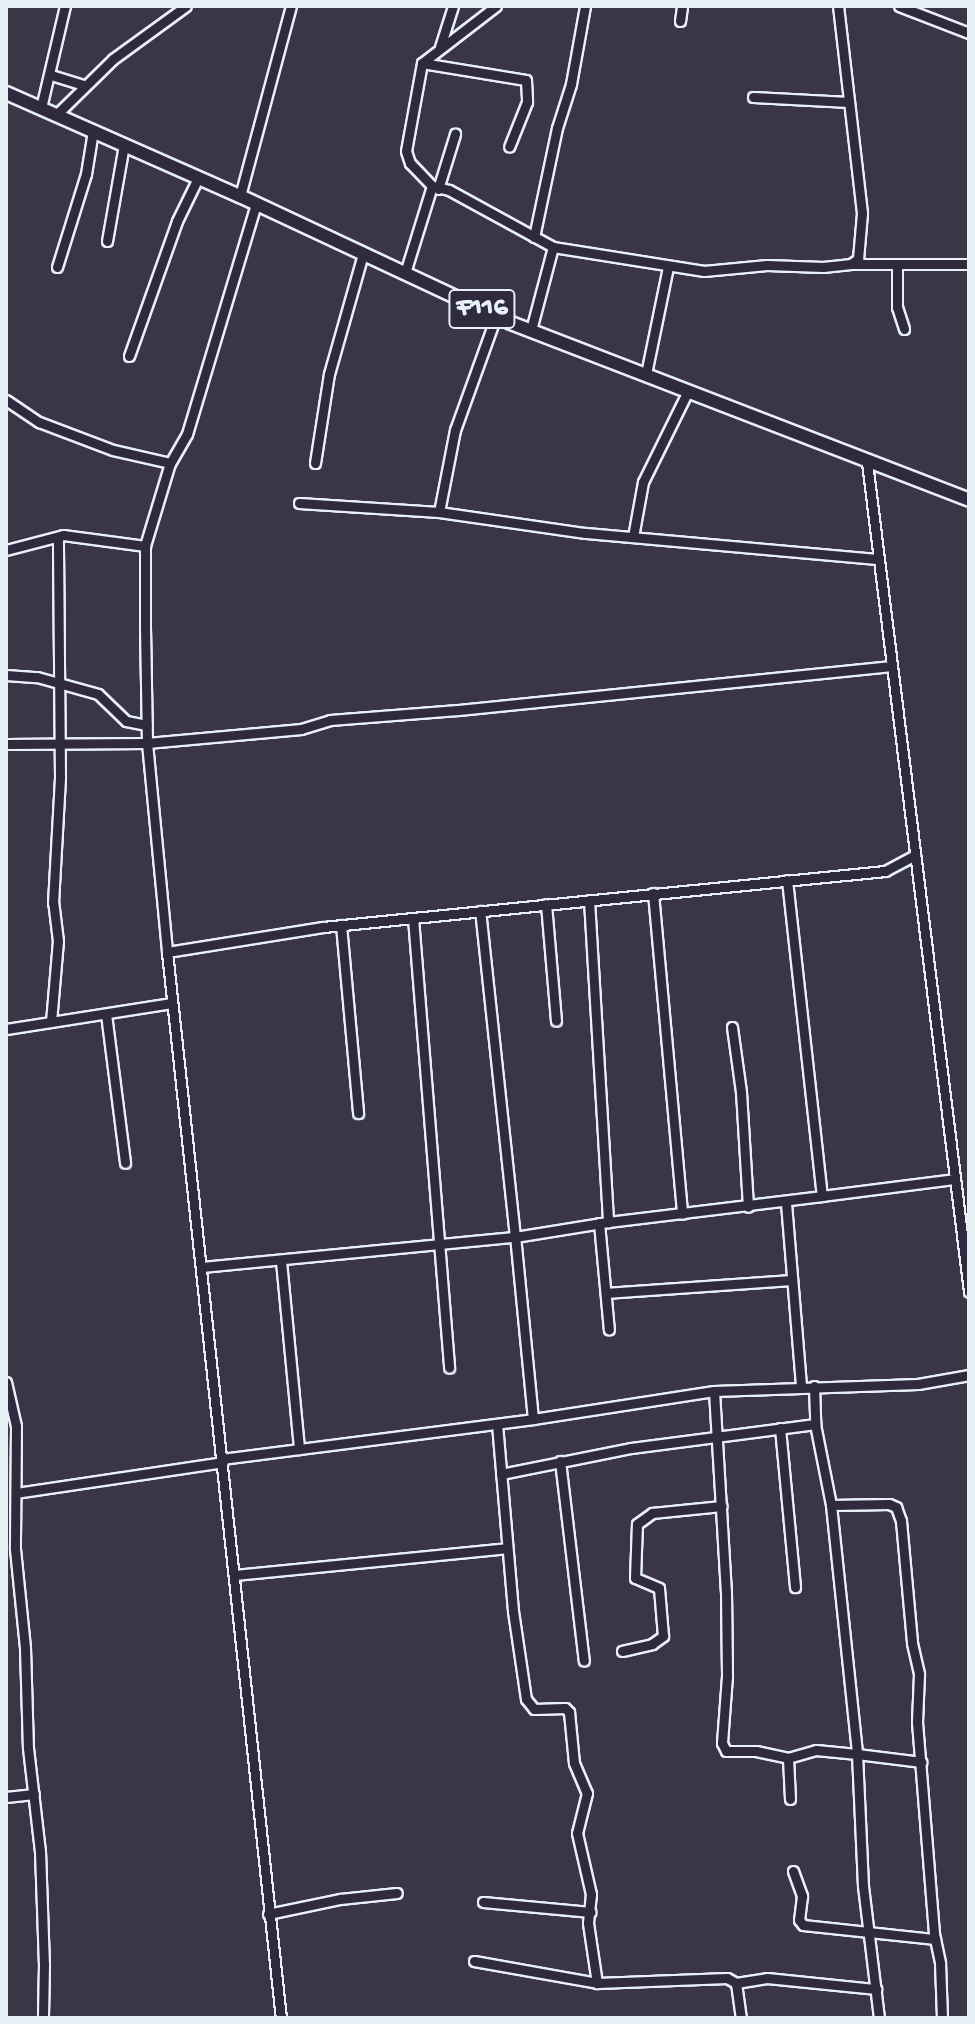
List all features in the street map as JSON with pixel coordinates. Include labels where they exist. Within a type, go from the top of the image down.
[{"type":"main road","name":"F116","points":[[6,93],[240,196],[496,316],[969,500]]},
{"type":"street","points":[[41,108],[65,6]]},
{"type":"street","points":[[56,115],[83,85],[137,40],[186,6]]},
{"type":"street","points":[[240,196],[291,6]]},
{"type":"street","points":[[440,47],[453,6]]},
{"type":"street","points":[[496,6],[422,63],[406,151],[410,163],[435,187],[449,190],[553,247],[668,267],[721,271],[767,265],[969,264]]},
{"type":"street","points":[[534,237],[557,128],[571,84],[585,6]]},
{"type":"street","points":[[680,21],[682,6]]},
{"type":"street","points":[[838,6],[862,213],[858,259],[851,264]]},
{"type":"street","points":[[899,6],[915,9],[969,33]]},
{"type":"street","points":[[422,63],[526,80],[527,102],[509,147]]},
{"type":"street","points":[[51,75],[83,85]]},
{"type":"street","points":[[753,97],[849,102]]},
{"type":"street","points":[[57,267],[86,174],[93,131]]},
{"type":"street","points":[[405,273],[455,134]]},
{"type":"street","points":[[107,241],[124,145]]},
{"type":"street","points":[[129,356],[177,221],[198,178]]},
{"type":"street","points":[[256,204],[187,434],[170,463],[145,546],[147,743],[281,2018]]},
{"type":"street","points":[[531,330],[553,247]]},
{"type":"street","points":[[315,463],[329,374],[363,254]]},
{"type":"street","points":[[897,264],[897,307],[904,329]]},
{"type":"street","points":[[646,374],[668,267]]},
{"type":"street","points":[[439,512],[455,430],[496,316]]},
{"type":"street","points":[[633,537],[643,482],[688,391]]},
{"type":"street","points":[[6,400],[39,422],[113,450],[170,463]]},
{"type":"street","points":[[867,462],[969,1292]]},
{"type":"street","points":[[299,503],[439,512],[633,537],[878,559]]},
{"type":"street","points":[[6,550],[58,537],[84,535],[145,546]]},
{"type":"street","points":[[51,1022],[58,941],[53,887],[59,742],[58,537]]},
{"type":"street","points":[[6,744],[147,743],[301,729],[330,720],[890,666]]},
{"type":"street","points":[[6,675],[37,677],[98,694],[126,721],[147,725]]},
{"type":"street","points":[[167,952],[341,925],[885,871],[915,855]]},
{"type":"street","points":[[787,880],[822,1196]]},
{"type":"street","points":[[653,893],[682,1214]]},
{"type":"street","points":[[589,900],[609,1330]]},
{"type":"street","points":[[546,904],[556,1021]]},
{"type":"street","points":[[480,911],[533,1419]]},
{"type":"street","points":[[413,918],[449,1368]]},
{"type":"street","points":[[341,925],[358,1113]]},
{"type":"street","points":[[6,1029],[172,1003]]},
{"type":"street","points":[[106,1014],[125,1163]]},
{"type":"street","points":[[732,1027],[741,1092],[748,1207]]},
{"type":"street","points":[[201,1267],[515,1237],[603,1222],[786,1203],[955,1179]]},
{"type":"street","points":[[786,1203],[801,1387]]},
{"type":"street","points":[[281,1261],[299,1449]]},
{"type":"street","points":[[606,1293],[791,1280]]},
{"type":"street","points":[[16,1493],[222,1460],[533,1419],[714,1391],[918,1384],[969,1375]]},
{"type":"street","points":[[6,1382],[16,1426],[15,1549],[43,1913],[43,2018]]},
{"type":"street","points":[[814,1386],[815,1424],[831,1505],[857,1754],[862,1875],[879,2018]]},
{"type":"street","points":[[714,1391],[722,1506],[727,1676],[722,1743],[726,1751],[756,1751],[788,1758],[816,1750],[922,1762]]},
{"type":"street","points":[[497,1424],[507,1548],[526,1699],[534,1709],[565,1708],[569,1712],[574,1763],[587,1793],[577,1833],[591,1894],[589,1937],[597,1983]]},
{"type":"street","points":[[501,1474],[560,1461],[815,1424]]},
{"type":"street","points":[[780,1428],[795,1587]]},
{"type":"street","points":[[560,1461],[584,1661]]},
{"type":"street","points":[[831,1505],[889,1504],[898,1511],[911,1637],[919,1674],[917,1722],[935,1939],[940,1963],[942,2018]]},
{"type":"street","points":[[622,1651],[652,1644],[663,1636],[659,1588],[635,1578],[637,1524],[652,1513],[722,1506]]},
{"type":"street","points":[[234,1575],[507,1548]]},
{"type":"street","points":[[788,1758],[790,1799]]},
{"type":"street","points":[[6,1797],[34,1794]]},
{"type":"street","points":[[793,1871],[802,1896],[799,1920],[803,1925],[870,1935],[935,1939]]},
{"type":"street","points":[[268,1914],[340,1899],[397,1893]]},
{"type":"street","points":[[483,1902],[591,1912]]},
{"type":"street","points":[[474,1961],[597,1983],[727,1978],[736,1983],[767,1978],[876,1989]]},
{"type":"street","points":[[736,1983],[741,2018]]}]
